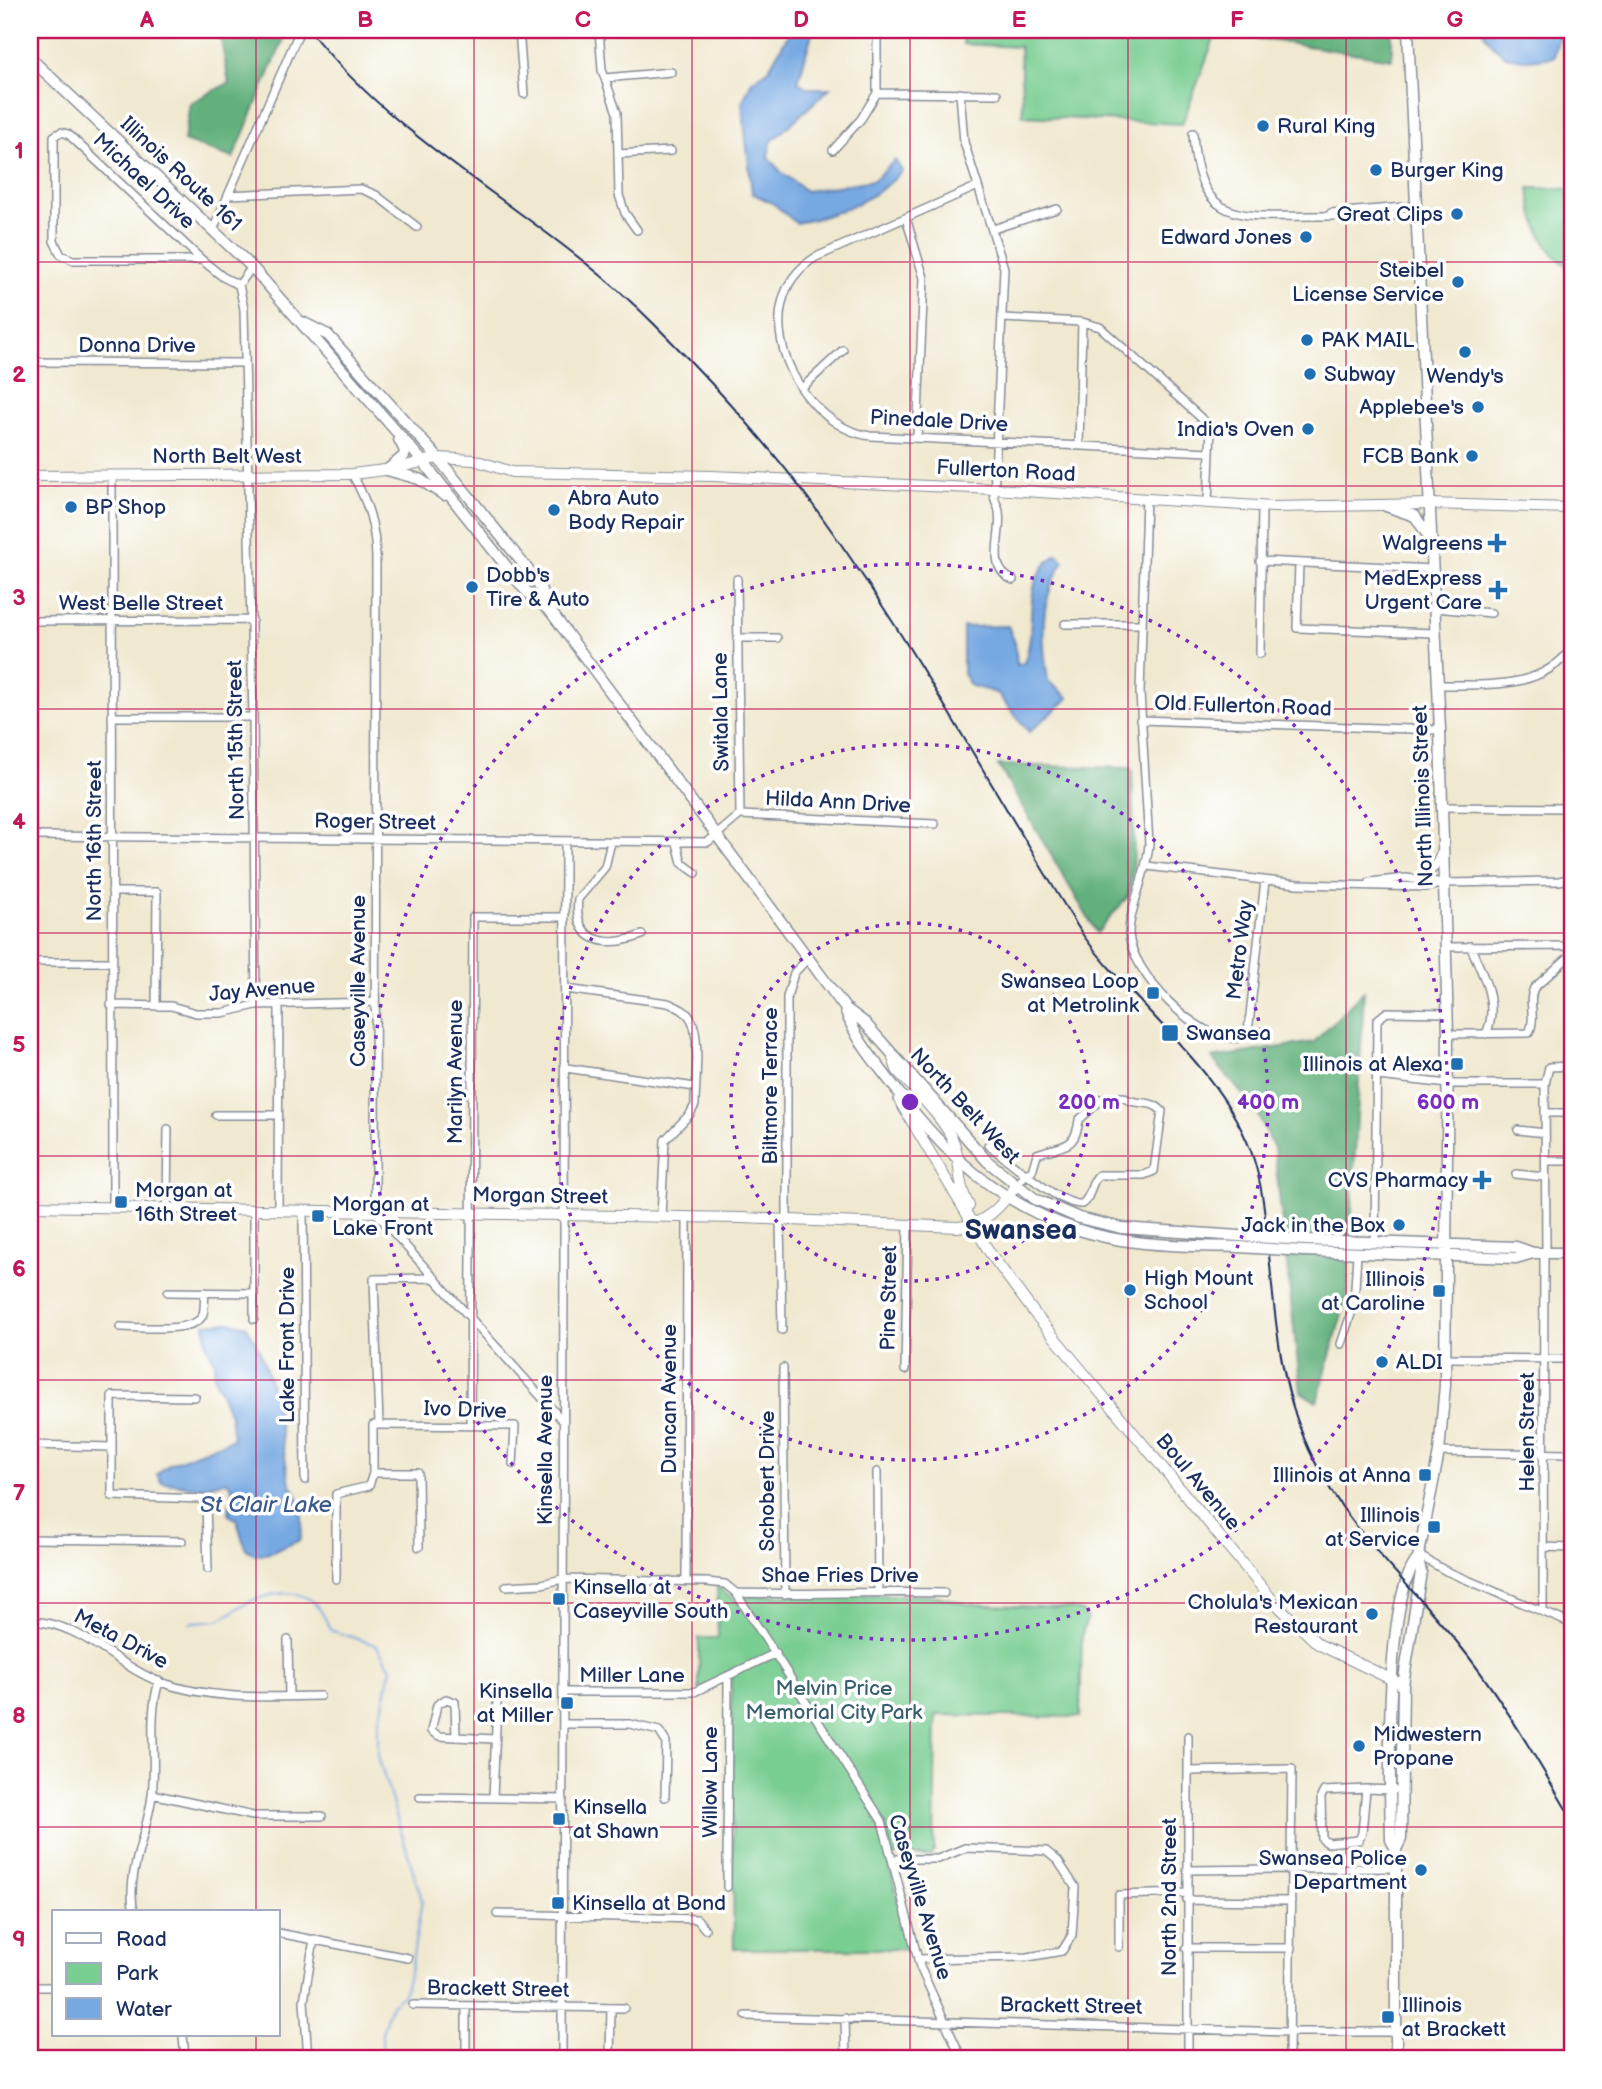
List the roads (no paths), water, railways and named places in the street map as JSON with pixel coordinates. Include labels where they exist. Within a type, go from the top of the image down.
[{"type":"main road","name":"North Illinois Street","points":[[1396,1790],[1391,1681],[1405,1590],[1410,1570],[1418,1557],[1439,1452],[1446,1357],[1448,1084],[1443,807],[1408,30]]},
{"type":"main road","name":"Illinois Route 161","points":[[30,59],[252,267],[424,463]]},
{"type":"main road","name":"Illinois Route 161","points":[[302,322],[328,335],[438,458]]},
{"type":"main road","points":[[387,470],[401,460],[405,451],[393,427]]},
{"type":"main road","name":"North Belt West","points":[[438,458],[537,581],[551,612],[845,1008],[865,1023],[987,1161],[1016,1186],[1062,1212],[1109,1226],[1238,1242]]},
{"type":"main road","name":"North Belt West","points":[[424,463],[526,591],[551,612]]},
{"type":"main road","points":[[387,470],[419,478],[456,503]]},
{"type":"main road","points":[[1386,506],[1415,516],[1432,545]]},
{"type":"main road","name":"North Belt West","points":[[845,1008],[853,1031],[931,1134],[957,1160],[1008,1198],[1061,1224],[1107,1237],[1148,1243],[1375,1243],[1446,1252]]},
{"type":"main road","name":"North Belt West","points":[[1305,1245],[1357,1254],[1446,1252]]},
{"type":"main road","points":[[1446,1252],[1516,1247],[1541,1253],[1572,1253]]},
{"type":"main road","name":"North Illinois Street","points":[[1396,2059],[1396,1849],[1391,1840],[1403,1685],[1421,1572],[1418,1557]]},
{"type":"street","points":[[213,229],[300,30]]},
{"type":"street","points":[[519,30],[524,94]]},
{"type":"street","points":[[599,30],[605,78],[617,113],[622,205],[638,230]]},
{"type":"street","points":[[833,150],[861,119],[877,93],[877,30]]},
{"type":"street","points":[[605,78],[671,72]]},
{"type":"street","points":[[877,93],[997,94]]},
{"type":"street","points":[[960,93],[961,132],[1004,268],[994,489],[1000,514],[999,568],[1013,580]]},
{"type":"street","name":"Michael Drive","points":[[202,260],[74,260],[61,255],[54,241],[54,136],[61,132],[68,134],[202,260],[223,278],[239,285]]},
{"type":"street","points":[[1192,133],[1198,176],[1208,193],[1223,207],[1254,218],[1417,210]]},
{"type":"street","points":[[618,153],[671,151]]},
{"type":"street","name":"Pinedale Drive","points":[[978,186],[816,257],[802,265],[785,286],[781,313],[783,349],[792,374],[833,422],[844,430],[870,436],[1210,452]]},
{"type":"street","points":[[228,195],[361,189],[376,195],[417,226]]},
{"type":"street","points":[[993,229],[1057,209]]},
{"type":"street","points":[[906,218],[924,278],[917,438]]},
{"type":"street","points":[[239,285],[252,267]]},
{"type":"street","name":"North 15th Street","points":[[239,285],[244,309],[249,475],[256,1005]]},
{"type":"street","points":[[1003,318],[1082,322],[1106,331],[1211,427],[1208,503]]},
{"type":"street","points":[[1079,446],[1082,322]]},
{"type":"street","points":[[803,387],[843,351]]},
{"type":"street","name":"Donna Drive","points":[[30,362],[245,363]]},
{"type":"street","name":"Fullerton Road","points":[[438,458],[474,460],[501,469],[527,472],[712,476],[994,489],[1262,507],[1430,504],[1572,508]]},
{"type":"street","name":"North Belt West","points":[[30,475],[352,474],[387,470],[438,458]]},
{"type":"street","name":"Caseyville Avenue","points":[[352,474],[365,496],[375,528],[375,1212]]},
{"type":"street","name":"North 16th Street","points":[[112,475],[113,1207]]},
{"type":"street","name":"Old Fullerton Road","points":[[1146,498],[1140,720],[1440,730]]},
{"type":"street","points":[[1260,654],[1262,507]]},
{"type":"street","points":[[1260,561],[1433,569]]},
{"type":"street","points":[[1299,563],[1297,628],[1436,633]]},
{"type":"street","name":"Switala Lane","points":[[737,579],[740,815]]},
{"type":"street","points":[[1434,608],[1491,613]]},
{"type":"street","name":"West Belle Street","points":[[30,621],[252,620]]},
{"type":"street","points":[[1065,624],[1141,624]]},
{"type":"street","points":[[737,638],[777,638]]},
{"type":"street","points":[[1438,685],[1528,681],[1556,667],[1572,648]]},
{"type":"street","points":[[112,716],[253,717]]},
{"type":"street","name":"Metro Way","points":[[1140,720],[1148,831],[1147,866],[1130,926],[1130,941],[1141,969],[1191,1022],[1210,1034],[1235,1039],[1244,1035],[1249,1024],[1265,881]]},
{"type":"street","points":[[1443,807],[1564,808],[1572,815]]},
{"type":"street","points":[[717,836],[740,815]]},
{"type":"street","name":"Hilda Ann Drive","points":[[740,815],[935,824]]},
{"type":"street","name":"Roger Street","points":[[30,836],[698,844],[717,836]]},
{"type":"street","name":"Kinsella Avenue","points":[[562,2059],[565,841]]},
{"type":"street","points":[[611,842],[605,867],[578,899],[579,923],[587,935],[595,939],[624,942],[642,935]]},
{"type":"street","points":[[677,843],[682,863],[696,873]]},
{"type":"street","points":[[1423,879],[1434,868],[1444,845]]},
{"type":"street","name":"Metro Way","points":[[1147,866],[1265,881],[1426,887],[1445,883]]},
{"type":"street","points":[[1445,883],[1571,882],[1572,871]]},
{"type":"street","name":"Metro Way","points":[[1365,883],[1383,879],[1423,879],[1445,883]]},
{"type":"street","points":[[112,892],[157,892],[156,1006]]},
{"type":"street","name":"Marilyn Avenue","points":[[470,1426],[473,917],[565,917]]},
{"type":"street","points":[[1470,946],[1488,985],[1490,1014],[1486,1034]]},
{"type":"street","points":[[1447,947],[1572,946]]},
{"type":"street","points":[[1448,1034],[1529,1033],[1535,1021],[1531,994],[1534,988],[1572,954]]},
{"type":"street","name":"Biltmore Terrace","points":[[782,1329],[787,997],[793,973],[807,958]]},
{"type":"street","points":[[30,961],[111,962]]},
{"type":"street","points":[[566,989],[668,1003],[681,1009],[692,1020],[695,1035],[695,1105],[665,1140],[661,1217]]},
{"type":"street","name":"Jay Avenue","points":[[111,1005],[171,1006],[196,1013],[222,1013],[279,1003],[375,1002]]},
{"type":"street","points":[[278,1210],[279,1003]]},
{"type":"street","points":[[1375,1243],[1377,1020],[1380,1015],[1448,1013]]},
{"type":"street","name":"Boul Avenue","points":[[894,1058],[897,1070],[950,1135],[961,1190],[976,1224]]},
{"type":"street","points":[[1378,1076],[1448,1084],[1545,1084],[1549,1066],[1572,1066]]},
{"type":"street","points":[[566,1068],[695,1087]]},
{"type":"street","name":"Boul Avenue","points":[[888,1077],[891,1088],[963,1207],[1053,1338],[1286,1617],[1331,1653],[1403,1685]]},
{"type":"street","name":"Helen Street","points":[[1543,1611],[1544,1359],[1541,1253],[1546,1161],[1545,1084]]},
{"type":"street","points":[[976,1224],[1008,1198],[1027,1173],[1032,1171],[1037,1154],[1073,1142],[1078,1134],[1079,1120],[1102,1100],[1123,1097],[1129,1102],[1154,1103],[1162,1111],[1157,1160],[1150,1174],[1099,1175],[1093,1182],[1087,1200],[1074,1205],[1027,1173],[988,1145]]},
{"type":"street","points":[[1546,1113],[1572,1113]]},
{"type":"street","points":[[216,1115],[278,1115]]},
{"type":"street","points":[[167,1208],[168,1129]]},
{"type":"street","points":[[1518,1130],[1545,1133]]},
{"type":"street","points":[[1546,1161],[1572,1161]]},
{"type":"street","points":[[1516,1174],[1544,1177]]},
{"type":"street","name":"Morgan Street","points":[[30,1206],[687,1217],[948,1227],[976,1224]]},
{"type":"street","points":[[948,1227],[963,1207]]},
{"type":"street","points":[[254,1209],[254,1319]]},
{"type":"street","name":"Lake Front Drive","points":[[303,1210],[305,1480]]},
{"type":"street","points":[[375,1212],[562,1421]]},
{"type":"street","name":"Duncan Avenue","points":[[686,1581],[687,1217]]},
{"type":"street","name":"Pine Street","points":[[905,1370],[908,1226]]},
{"type":"street","points":[[1342,1344],[1354,1305],[1357,1254]]},
{"type":"street","points":[[336,1579],[336,1494],[369,1486],[373,1473],[373,1425],[379,1425],[374,1279],[435,1278]]},
{"type":"street","points":[[168,1292],[254,1293]]},
{"type":"street","points":[[120,1327],[186,1327],[197,1324],[203,1315],[205,1292]]},
{"type":"street","points":[[1446,1357],[1572,1359]]},
{"type":"street","name":"Schobert Drive","points":[[783,1368],[785,1594]]},
{"type":"street","points":[[195,1397],[112,1396],[112,1496],[202,1499],[206,1503],[208,1569]]},
{"type":"street","name":"Ivo Drive","points":[[379,1425],[514,1426],[513,1464]]},
{"type":"street","points":[[30,1446],[112,1447]]},
{"type":"street","points":[[1439,1452],[1572,1454]]},
{"type":"street","points":[[877,1472],[878,1591]]},
{"type":"street","points":[[373,1473],[418,1473],[419,1547]]},
{"type":"street","points":[[30,1539],[182,1541]]},
{"type":"street","points":[[1544,1547],[1572,1548]]},
{"type":"street","points":[[1418,1557],[1572,1624]]},
{"type":"street","points":[[506,1586],[554,1583],[562,1579],[686,1581],[718,1582],[736,1593]]},
{"type":"street","name":"Shae Fries Drive","points":[[736,1593],[944,1592]]},
{"type":"street","name":"Caseyville Avenue","points":[[736,1593],[878,1814],[893,1859],[918,1959],[962,2059]]},
{"type":"street","name":"Meta Drive","points":[[30,1621],[66,1627],[159,1681],[205,1693],[320,1696]]},
{"type":"street","points":[[288,1640],[289,1696]]},
{"type":"street","name":"Miller Lane","points":[[563,1692],[694,1692],[776,1654]]},
{"type":"street","name":"Willow Lane","points":[[727,1887],[728,1677]]},
{"type":"street","points":[[134,1910],[134,1879],[152,1794],[152,1708],[159,1681]]},
{"type":"street","points":[[456,1737],[455,1702],[446,1699],[437,1705],[431,1731],[439,1736],[456,1737],[494,1739]]},
{"type":"street","points":[[493,1798],[497,1704]]},
{"type":"street","points":[[563,1724],[630,1724],[659,1731],[666,1742],[666,1797]]},
{"type":"street","name":"North 2nd Street","points":[[1188,1736],[1188,2059]]},
{"type":"street","points":[[1188,1771],[1292,1769],[1289,2059]]},
{"type":"street","points":[[1366,1789],[1359,1840],[1328,1843],[1322,1839],[1321,1797],[1324,1791],[1366,1789],[1396,1790]]},
{"type":"street","points":[[152,1794],[253,1816],[322,1816]]},
{"type":"street","points":[[421,1797],[563,1799]]},
{"type":"street","points":[[893,1859],[938,1859],[965,1848],[1039,1849],[1058,1861],[1075,1887],[1072,1935],[1062,1951],[1028,1957],[918,1959]]},
{"type":"street","points":[[1187,1870],[1396,1868]]},
{"type":"street","points":[[1119,1947],[1119,1895],[1291,1901]]},
{"type":"street","points":[[497,1914],[697,1919],[705,1929]]},
{"type":"street","points":[[280,1933],[408,1958]]},
{"type":"street","points":[[308,2059],[304,2001],[314,1939]]},
{"type":"street","points":[[1186,1948],[1291,1948]]},
{"type":"street","points":[[30,1987],[52,1987]]},
{"type":"street","name":"Brackett Street","points":[[413,2005],[624,2008]]},
{"type":"street","points":[[466,2006],[466,2059]]},
{"type":"street","points":[[610,2059],[611,2008]]},
{"type":"street","name":"Brackett Street","points":[[746,2016],[1289,2032],[1396,2032]]},
{"type":"street","points":[[845,2018],[846,2059]]},
{"type":"street","points":[[157,2059],[185,2059],[183,2036]]},
{"type":"water","points":[[791,30],[813,30],[798,82],[808,88],[830,88],[771,142],[768,157],[781,172],[806,191],[874,180],[895,160],[902,171],[880,190],[854,205],[796,223],[774,204],[752,193],[742,103],[752,81],[768,70]]},
{"type":"water","points":[[1482,30],[1560,30],[1554,57],[1521,60],[1504,55]]},
{"type":"water","points":[[1057,554],[1064,561],[1046,604],[1044,649],[1048,681],[1069,698],[1029,732],[997,693],[971,686],[963,674],[963,627],[1008,626],[1015,643],[1017,665],[1024,663],[1030,633],[1033,591],[1045,565]]},
{"type":"water","name":"St Clair Lake","points":[[229,1322],[247,1326],[257,1344],[275,1402],[290,1483],[301,1510],[300,1540],[270,1553],[255,1555],[245,1548],[237,1520],[229,1515],[230,1503],[234,1498],[231,1486],[225,1481],[200,1488],[161,1482],[157,1474],[169,1464],[233,1439],[230,1415],[214,1375],[215,1362],[207,1346],[205,1324]]},
{"type":"waterway","points":[[190,1623],[218,1620],[247,1603],[265,1597],[289,1593],[300,1595],[317,1606],[330,1630],[376,1645],[391,1668],[378,1729],[378,1756],[422,1900],[411,1968],[403,1995],[391,2004],[382,2032],[382,2051],[377,2059]]},
{"type":"tram line","points":[[309,30],[346,73],[388,111],[431,147],[568,249],[653,323],[757,434],[850,557],[919,663],[1083,935],[1104,962],[1197,1064],[1236,1120],[1251,1151],[1262,1193],[1278,1340],[1288,1389],[1303,1437],[1314,1460],[1361,1533],[1457,1642],[1489,1684],[1572,1819]]},
{"type":"railway","points":[[1555,2059],[1572,2039]]},
{"type":"place","name":"Rural King","points":[[1263,126]]},
{"type":"place","name":"Burger King","points":[[1376,170]]},
{"type":"place","name":"Great Clips","points":[[1457,214]]},
{"type":"place","name":"Edward Jones","points":[[1306,237]]},
{"type":"place","name":"Steibel License Service","points":[[1458,282]]},
{"type":"place","name":"PAK MAIL","points":[[1307,340]]},
{"type":"place","name":"Wendy's","points":[[1465,352]]},
{"type":"place","name":"Subway","points":[[1310,374]]},
{"type":"place","name":"Applebee's","points":[[1478,407]]},
{"type":"place","name":"India's Oven","points":[[1308,429]]},
{"type":"place","name":"FCB Bank","points":[[1472,456]]},
{"type":"place","name":"BP Shop","points":[[71,507]]},
{"type":"place","name":"Abra Auto Body Repair","points":[[554,510]]},
{"type":"place","name":"Walgreens","points":[[1497,543]]},
{"type":"place","name":"Dobb's Tire & Auto","points":[[472,587]]},
{"type":"place","name":"MedExpress Urgent Care","points":[[1498,590]]},
{"type":"place","name":"Swansea Loop at Metrolink","points":[[1153,993]]},
{"type":"place","name":"Swansea","points":[[1170,1033]]},
{"type":"place","name":"Illinois at Alexa","points":[[1457,1064]]},
{"type":"place","name":"CVS Pharmacy","points":[[1482,1180]]},
{"type":"place","name":"Morgan at 16th Street","points":[[121,1202]]},
{"type":"place","name":"Morgan at Lake Front","points":[[318,1216]]},
{"type":"place","name":"Jack in the Box","points":[[1399,1225]]},
{"type":"place","name":"High Mount School","points":[[1130,1290]]},
{"type":"place","name":"Illinois at Caroline","points":[[1439,1291]]},
{"type":"place","name":"ALDI","points":[[1382,1362]]},
{"type":"place","name":"Illinois at Anna","points":[[1425,1475]]},
{"type":"place","name":"Illinois at Service","points":[[1434,1527]]},
{"type":"place","name":"Kinsella at Caseyville South","points":[[559,1599]]},
{"type":"place","name":"Cholula's Mexican Restaurant","points":[[1372,1614]]},
{"type":"place","name":"Kinsella at Miller","points":[[567,1703]]},
{"type":"place","name":"Midwestern Propane","points":[[1359,1746]]},
{"type":"place","name":"Kinsella at Shawn","points":[[559,1819]]},
{"type":"place","name":"Swansea Police Department","points":[[1421,1870]]},
{"type":"place","name":"Kinsella at Bond","points":[[558,1903]]},
{"type":"place","name":"Illinois at Brackett","points":[[1388,2017]]},
{"type":"district","name":"Swansea","points":[[1021,1230]]},
{"type":"park label","name":"Melvin Price Memorial City Park","points":[[834,1700]]}]
